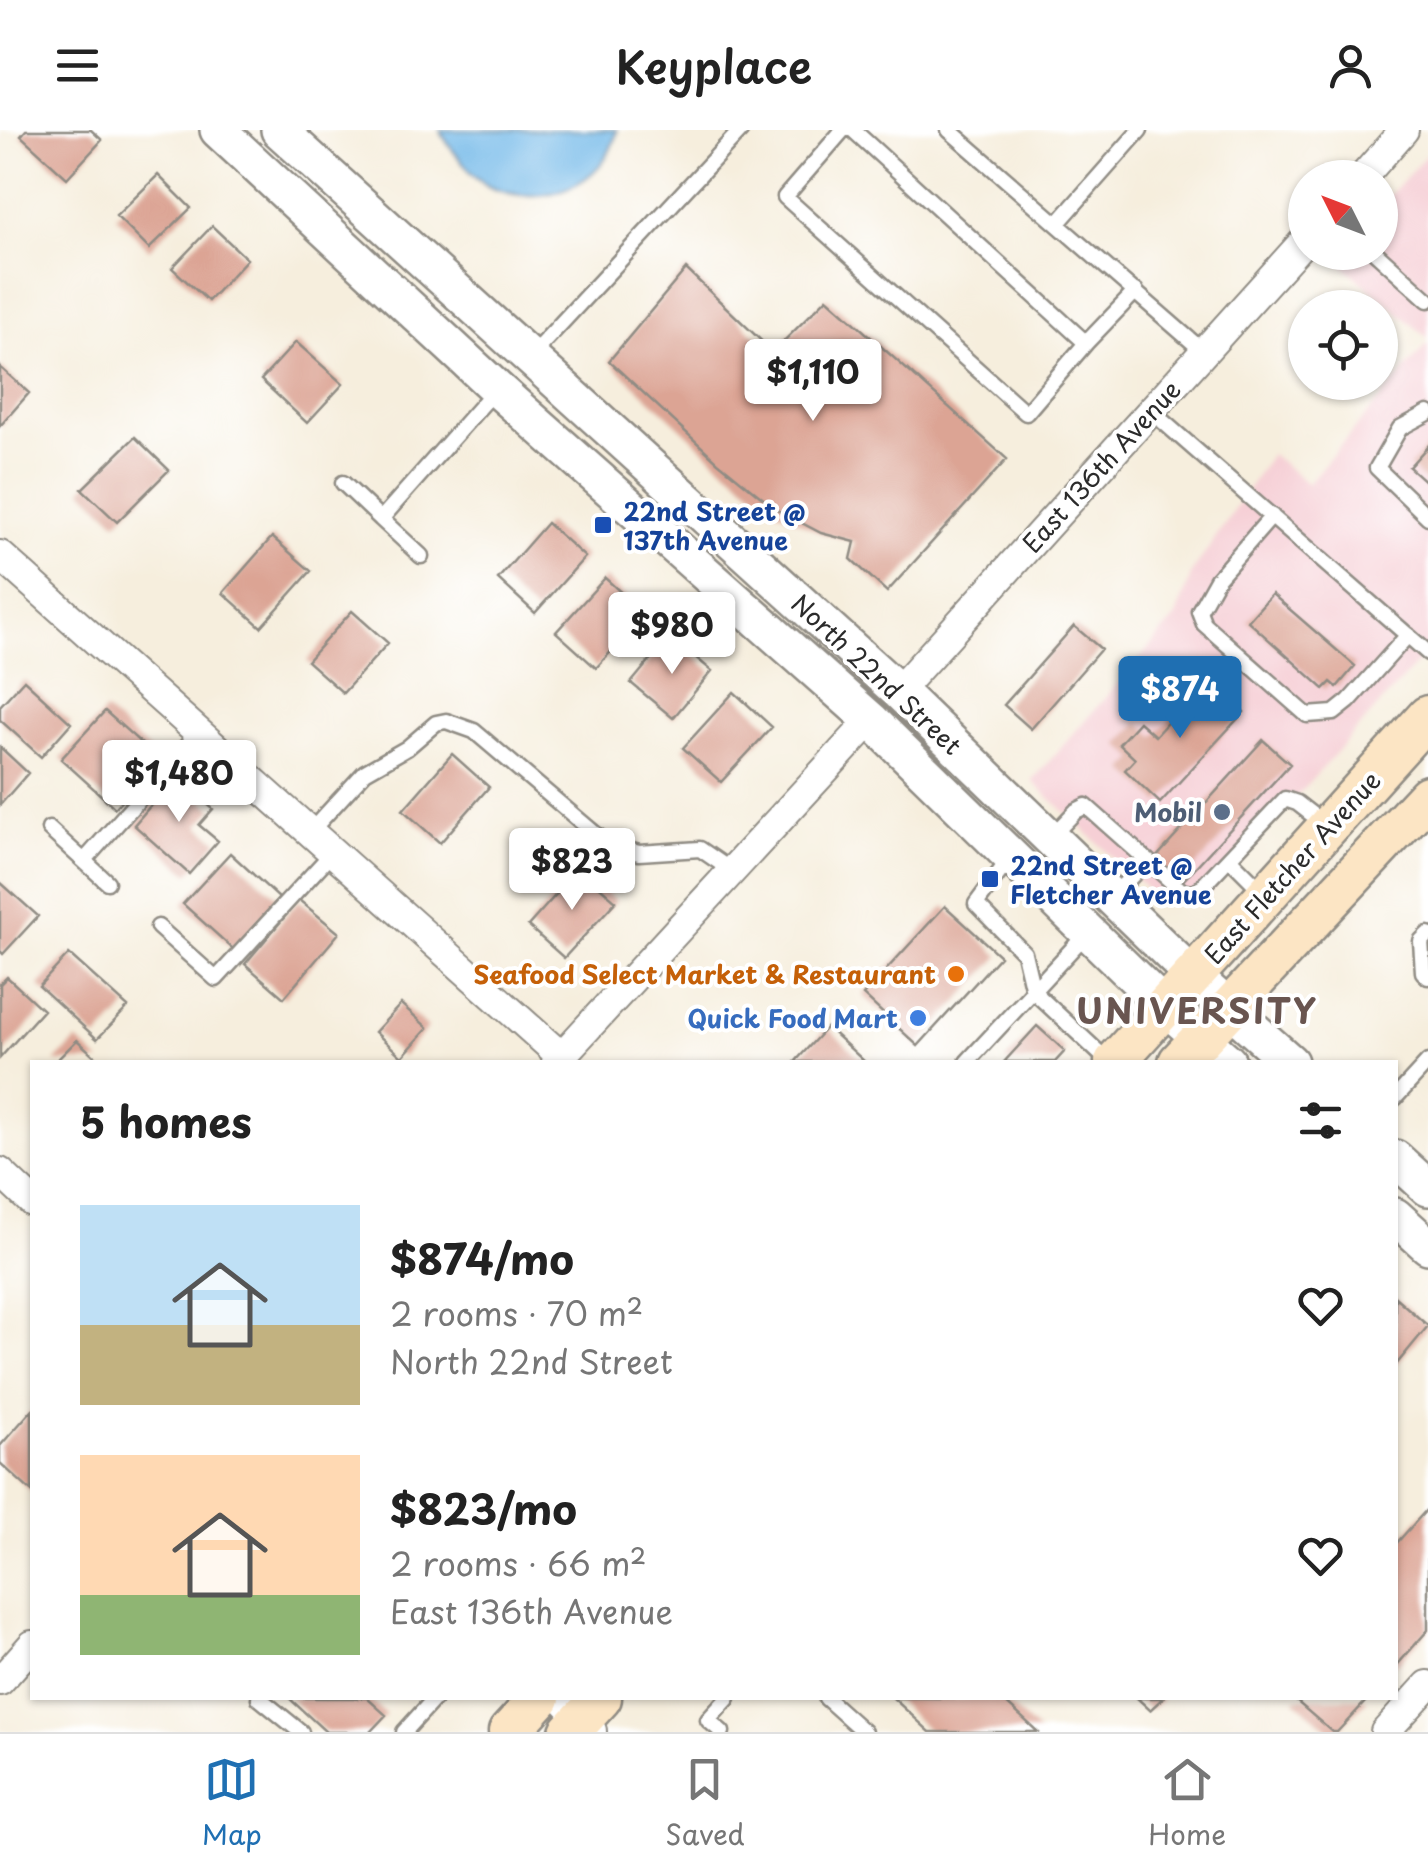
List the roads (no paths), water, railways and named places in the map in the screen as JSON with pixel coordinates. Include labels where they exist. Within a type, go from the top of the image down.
[{"type":"main road","name":"East Fletcher Avenue","points":[[1115,1060],[1428,716]]},
{"type":"main road","name":"East Fletcher Avenue","points":[[1202,1055],[1228,1009],[1428,796]]},
{"type":"main road","points":[[509,1732],[538,1700]]},
{"type":"street","name":"North 22nd Street","points":[[218,130],[496,388],[871,720],[1165,1007],[1202,1055]]},
{"type":"street","points":[[254,130],[260,170]]},
{"type":"street","name":"North 22nd Street","points":[[280,130],[898,691],[1192,976],[1288,1060]]},
{"type":"street","points":[[1378,160],[1404,130]]},
{"type":"street","name":"East 136th Avenue","points":[[898,691],[1288,259]]},
{"type":"street","points":[[420,316],[483,344],[528,352]]},
{"type":"street","points":[[0,555],[559,1060],[871,720]]},
{"type":"street","points":[[1398,1161],[1428,1188]]},
{"type":"street","points":[[0,1172],[30,1200]]},
{"type":"street","points":[[1398,1219],[1428,1246]]},
{"type":"street","points":[[0,1681],[30,1647]]},
{"type":"street","points":[[1386,1732],[1428,1684]]},
{"type":"lane","points":[[528,352],[541,344],[741,130]]},
{"type":"lane","points":[[842,130],[785,197],[1026,413],[1136,291]]},
{"type":"lane","points":[[853,130],[1086,343]]},
{"type":"lane","points":[[948,130],[1204,352]]},
{"type":"lane","points":[[1057,224],[1140,130]]},
{"type":"lane","points":[[1396,270],[1428,300]]},
{"type":"lane","points":[[381,519],[496,388]]},
{"type":"lane","points":[[1151,411],[1428,653]]},
{"type":"lane","points":[[1428,414],[1400,428],[1376,468],[1428,517]]},
{"type":"lane","points":[[343,483],[422,556]]},
{"type":"lane","points":[[1272,516],[1217,578],[1199,611],[1204,624],[1307,715],[1334,713],[1408,635]]},
{"type":"lane","points":[[310,832],[365,772],[407,748],[436,723],[446,721],[474,731],[600,838],[639,853],[700,849],[732,871]]},
{"type":"lane","points":[[84,861],[198,734]]},
{"type":"lane","points":[[1050,838],[1076,810],[1086,806],[1183,892],[1196,893],[1285,799],[1298,803],[1328,828]]},
{"type":"lane","points":[[49,829],[107,882]]},
{"type":"lane","points":[[158,927],[216,978],[333,852]]},
{"type":"lane","points":[[1011,856],[976,904],[1024,954],[1033,991],[1111,1060]]},
{"type":"lane","points":[[1230,859],[1267,896]]},
{"type":"lane","points":[[1112,898],[1147,860]]},
{"type":"lane","points":[[969,1060],[1088,932]]},
{"type":"lane","points":[[1428,934],[1421,941],[1423,972],[1428,977]]},
{"type":"lane","points":[[1398,1095],[1428,1062]]},
{"type":"lane","points":[[261,1700],[301,1732]]},
{"type":"lane","points":[[404,1732],[432,1700]]},
{"type":"lane","points":[[722,1732],[708,1720],[726,1700]]},
{"type":"lane","points":[[828,1700],[864,1732]]},
{"type":"water","points":[[440,130],[617,130],[600,166],[586,178],[551,193],[531,195],[492,188],[478,179]]},
{"type":"place","name":"22nd Street @ 137th Avenue","points":[[603,525]]},
{"type":"place","name":"Mobil","points":[[1222,812]]},
{"type":"place","name":"22nd Street @ Fletcher Avenue","points":[[990,879]]},
{"type":"place","name":"Seafood Select Market & Restaurant","points":[[956,974]]},
{"type":"place","name":"Quick Food Mart","points":[[918,1018]]},
{"type":"district","name":"UNIVERSITY","points":[[1197,1009]]}]
